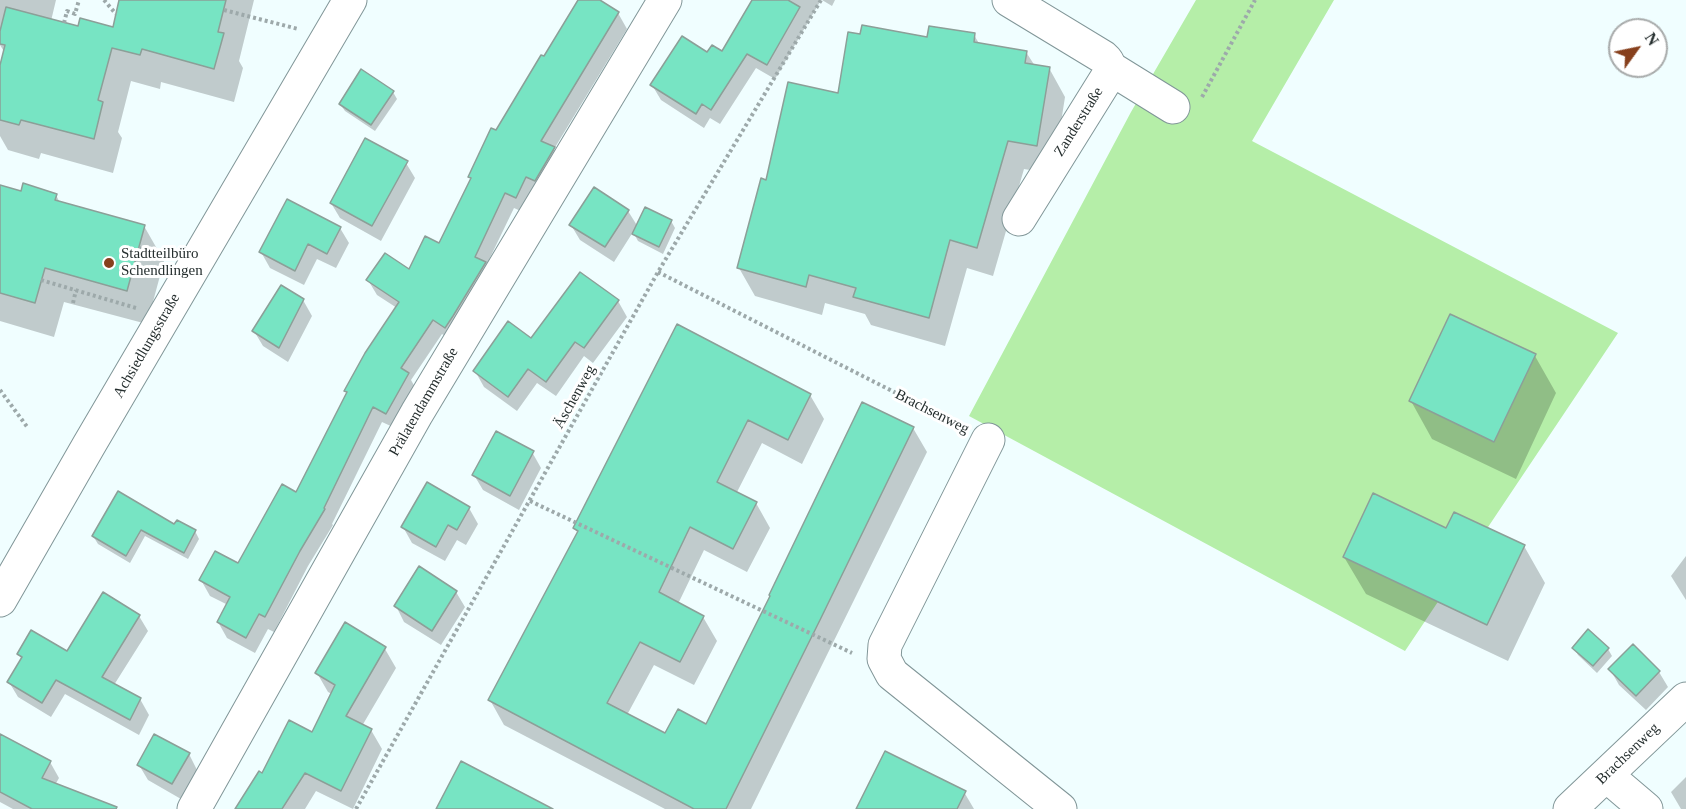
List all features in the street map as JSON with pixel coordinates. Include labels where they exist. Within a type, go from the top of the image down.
[{"type":"street","name":"Achsiedlungsstraße","points":[[0,600],[164,316],[351,0]]},
{"type":"street","name":"Prälatendammstraße","points":[[194,809],[417,413],[665,0]]},
{"type":"street","points":[[1009,0],[1103,57],[1110,68],[1173,107]]},
{"type":"street","name":"Zanderstraße","points":[[1019,219],[1108,76],[1110,68]]},
{"type":"street","points":[[988,440],[885,645],[884,659],[892,674],[1060,809]]},
{"type":"street","name":"Brachsenweg","points":[[1570,809],[1686,699]]},
{"type":"street","points":[[1606,775],[1646,809]]},
{"type":"path","points":[[64,23],[67,12],[75,14],[79,0]]},
{"type":"path","points":[[104,0],[116,14]]},
{"type":"path","name":"Äschenweg","points":[[356,809],[658,272],[821,0]]},
{"type":"path","points":[[1173,107],[1190,104],[1201,97],[1256,0]]},
{"type":"path","points":[[224,10],[328,37]]},
{"type":"path","points":[[139,248],[145,250]]},
{"type":"path","name":"Brachsenweg","points":[[658,272],[988,440]]},
{"type":"path","points":[[41,280],[164,316]]},
{"type":"path","points":[[73,303],[76,290]]},
{"type":"path","points":[[0,390],[28,428]]},
{"type":"path","points":[[530,501],[856,654],[884,659]]},
{"type":"green space","points":[[1196,0],[1334,0],[1252,141],[1618,333],[1405,651],[969,416],[1131,112]]},
{"type":"building","points":[[119,0],[226,0],[218,32],[224,33],[214,69],[142,49],[140,55],[112,48],[98,100],[103,102],[94,139],[21,120],[19,125],[0,120],[0,65],[5,45],[0,44],[0,31],[6,7],[78,26],[80,18],[113,27]]},
{"type":"building","points":[[578,0],[600,0],[619,12],[541,141],[555,147],[535,181],[526,177],[516,198],[505,193],[475,257],[486,262],[445,328],[433,320],[401,368],[409,373],[386,414],[373,407],[325,509],[265,617],[259,614],[246,638],[217,622],[230,597],[199,580],[215,551],[238,563],[282,484],[296,492],[347,392],[344,391],[365,353],[399,302],[366,280],[385,253],[409,269],[425,236],[439,243],[471,178],[468,177],[491,128],[496,130],[541,55],[544,56]]},
{"type":"building","points":[[752,0],[788,0],[800,7],[767,65],[747,54],[711,110],[702,104],[696,114],[650,85],[682,36],[707,52],[712,45],[722,51]]},
{"type":"building","points":[[862,25],[927,37],[929,26],[975,33],[974,42],[1027,51],[1025,63],[1050,67],[1037,146],[1008,141],[977,248],[950,240],[929,318],[853,297],[856,288],[809,275],[806,287],[737,268],[761,178],[766,180],[788,82],[838,93],[848,32],[860,34]]},
{"type":"building","points":[[361,69],[394,91],[371,125],[339,104]]},
{"type":"building","points":[[365,138],[408,161],[372,226],[330,203]]},
{"type":"building","points":[[23,183],[57,194],[55,200],[145,225],[127,291],[45,268],[35,303],[0,293],[0,185],[21,191]]},
{"type":"building","points":[[594,187],[629,210],[605,247],[569,225]]},
{"type":"building","points":[[287,199],[341,227],[327,254],[308,244],[295,271],[259,252]]},
{"type":"building","points":[[645,207],[672,220],[659,247],[632,234]]},
{"type":"building","points":[[580,272],[619,300],[584,348],[575,342],[546,382],[528,369],[508,397],[473,371],[508,321],[531,338]]},
{"type":"building","points":[[281,285],[304,299],[279,348],[252,331]]},
{"type":"building","points":[[1450,314],[1536,354],[1494,442],[1409,401]]},
{"type":"building","points":[[677,324],[811,394],[788,440],[748,420],[717,482],[757,502],[733,549],[690,527],[659,592],[704,616],[680,662],[640,642],[607,703],[665,733],[678,709],[706,724],[862,402],[914,427],[726,809],[694,809],[488,700],[578,531],[573,528]]},
{"type":"building","points":[[496,431],[534,451],[510,496],[472,475]]},
{"type":"building","points":[[427,482],[470,507],[457,530],[448,525],[436,547],[401,527]]},
{"type":"building","points":[[118,491],[174,524],[177,520],[196,530],[184,553],[141,530],[126,556],[92,536]]},
{"type":"building","points":[[1373,493],[1446,528],[1454,512],[1525,545],[1487,625],[1343,557]]},
{"type":"building","points":[[419,566],[457,591],[432,631],[394,606]]},
{"type":"building","points":[[103,592],[140,615],[102,677],[141,698],[130,720],[56,680],[42,703],[7,682],[22,657],[17,654],[31,630],[67,651]]},
{"type":"building","points":[[345,622],[386,647],[346,716],[372,729],[341,791],[305,773],[282,809],[235,809],[259,771],[262,773],[289,720],[312,732],[335,685],[315,673]]},
{"type":"building","points":[[1588,629],[1609,648],[1593,666],[1572,648]]},
{"type":"building","points":[[1633,644],[1660,671],[1636,696],[1608,669]]},
{"type":"building","points":[[0,734],[51,761],[42,778],[117,807],[116,809],[32,809],[0,792]]},
{"type":"building","points":[[154,734],[190,753],[172,784],[137,765]]},
{"type":"building","points":[[885,751],[966,791],[957,809],[856,809]]},
{"type":"building","points":[[461,761],[553,809],[436,809]]},
{"type":"place","name":"Stadtteilbüro Schendlingen","points":[[109,263]]}]
